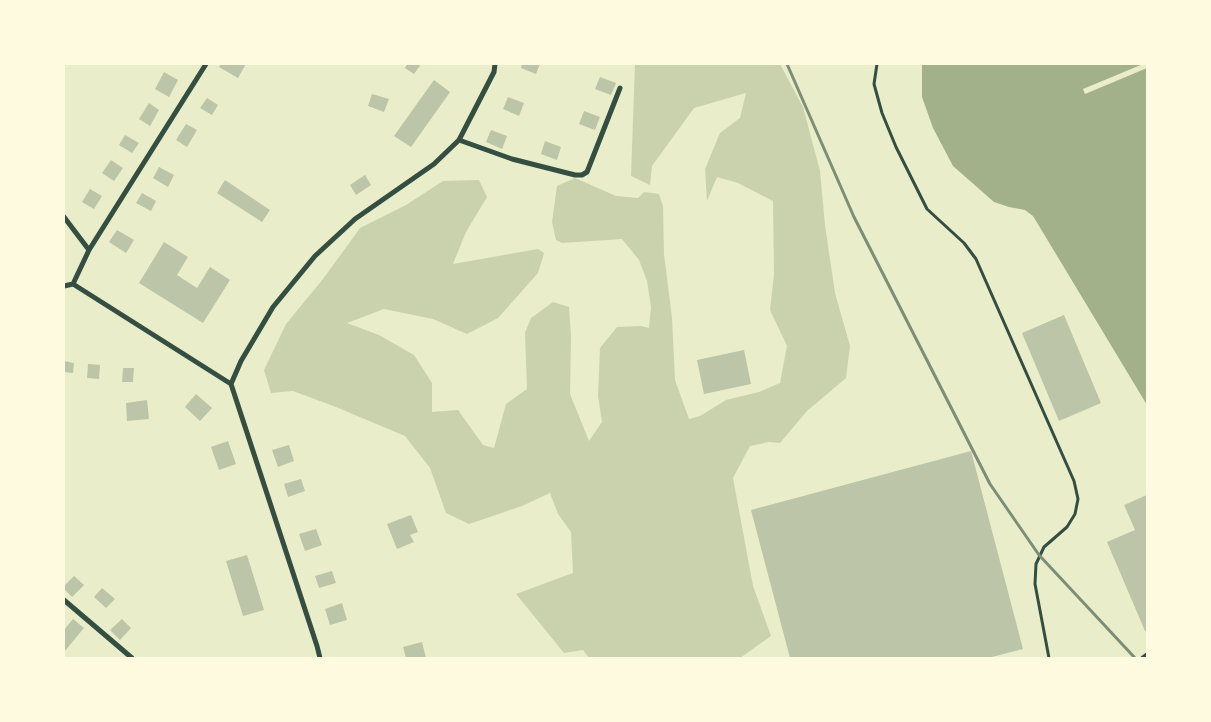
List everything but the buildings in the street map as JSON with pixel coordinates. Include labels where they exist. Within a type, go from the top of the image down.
[{"type":"street","points":[[73,284],[88,250],[206,64]]},
{"type":"street","points":[[231,384],[240,361],[273,307],[315,256],[355,219],[434,164],[459,140],[494,72],[495,64]]},
{"type":"street","points":[[459,140],[512,159],[575,175],[582,175],[587,172],[620,88]]},
{"type":"street","points":[[64,217],[88,250]]},
{"type":"street","points":[[64,286],[73,284],[231,384],[320,658]]},
{"type":"street","points":[[64,600],[132,658]]},
{"type":"street","points":[[1143,658],[1147,655]]},
{"type":"lane","points":[[877,64],[874,84],[882,113],[896,148],[927,209],[964,243],[976,259],[1074,481],[1078,499],[1075,514],[1067,527],[1044,547],[1036,564],[1034,584],[1048,658]]},
{"type":"shaded area","points":[[635,64],[780,64],[803,107],[820,171],[825,225],[835,293],[850,346],[846,378],[807,411],[780,443],[769,442],[750,446],[733,478],[753,586],[771,636],[740,658],[589,658],[583,650],[564,653],[516,594],[573,573],[571,532],[558,514],[550,493],[522,506],[469,524],[446,513],[430,468],[405,436],[293,391],[271,393],[264,370],[286,324],[323,279],[360,228],[406,205],[443,181],[479,180],[487,197],[466,232],[453,264],[538,249],[544,253],[538,273],[498,318],[467,334],[433,319],[384,309],[347,323],[379,335],[414,355],[432,383],[432,412],[458,410],[483,445],[494,448],[506,404],[527,389],[525,333],[531,318],[553,302],[569,307],[571,336],[570,394],[589,441],[602,422],[598,396],[600,348],[617,327],[641,326],[649,328],[651,307],[647,281],[639,260],[622,239],[562,243],[556,240],[552,222],[557,186],[575,178],[616,196],[638,198],[644,192],[659,194],[663,206],[664,254],[672,318],[675,380],[689,419],[700,416],[726,400],[759,392],[780,383],[787,346],[770,310],[774,274],[773,201],[738,183],[717,177],[707,201],[705,169],[720,133],[740,118],[746,93],[694,108],[652,166],[650,185],[631,176]]},
{"type":"shaded area","points":[[922,64],[1147,64],[1147,405],[1033,216],[1025,210],[994,202],[953,166],[933,128],[922,97]]},
{"type":"pier","points":[[1147,64],[1147,68],[1085,94],[1083,89]]},
{"type":"railway","points":[[787,64],[854,217],[990,484],[1039,555],[1135,658]]}]
